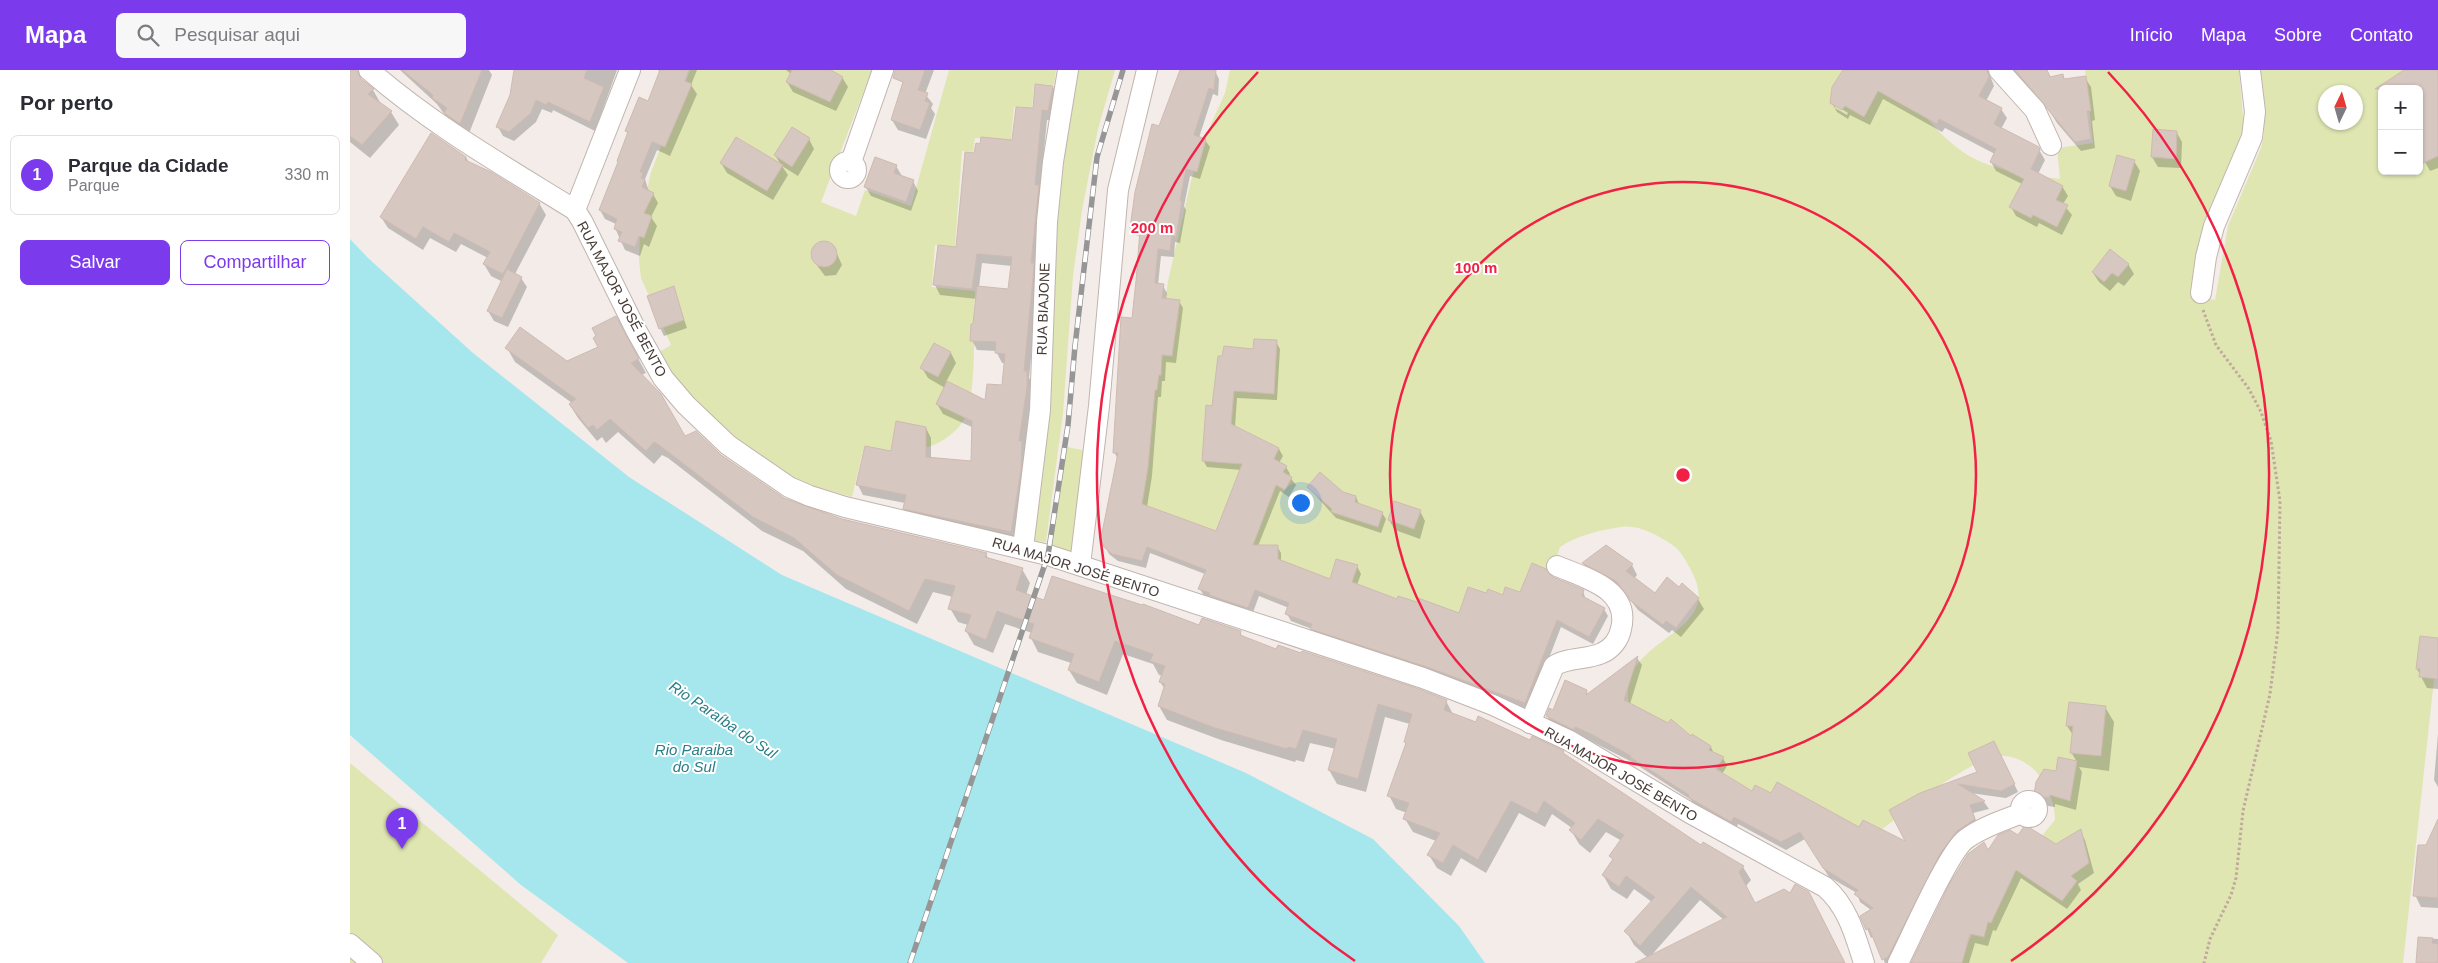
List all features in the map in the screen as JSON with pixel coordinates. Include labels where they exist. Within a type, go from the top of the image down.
[{"type":"street","name":"RUA MAJOR JOSÉ BENTO","points":[[369,70],[410,105],[574,210],[582,221],[636,330],[663,378],[686,405],[728,444],[749,461],[789,487],[810,496],[1023,548],[1080,565],[1423,678],[1493,705],[1570,741],[1690,813],[1825,887],[1835,897],[1848,917],[1864,963]]},
{"type":"street","points":[[574,210],[630,70]]},
{"type":"street","points":[[851,162],[883,70]]},
{"type":"street","name":"RUA BIAJONE","points":[[1023,548],[1040,410],[1047,222],[1053,162],[1068,70]]},
{"type":"street","points":[[1080,565],[1099,406],[1118,190],[1147,70]]},
{"type":"street","points":[[2000,70],[2035,110],[2051,145]]},
{"type":"street","points":[[2201,294],[2206,257],[2214,226],[2252,137],[2255,112],[2250,70]]},
{"type":"street","points":[[1530,723],[1554,666],[1562,662],[1588,658],[1608,650],[1615,642],[1622,627],[1621,609],[1613,593],[1603,586],[1556,566]]},
{"type":"street","points":[[1898,963],[1957,848],[1971,836],[2022,813]]},
{"type":"street","points":[[350,944],[372,963]]},
{"type":"path","points":[[2201,294],[2204,314],[2216,345],[2249,389],[2261,412],[2271,441],[2280,501],[2278,630],[2270,694],[2243,811],[2236,878],[2210,939],[2204,963]]},
{"type":"green space","points":[[690,70],[872,70],[821,202],[856,216],[865,190],[911,206],[949,70],[1056,70],[1054,85],[1034,84],[1032,108],[1014,107],[1011,141],[975,138],[973,152],[962,151],[955,247],[935,245],[932,287],[975,291],[972,385],[965,419],[942,441],[923,449],[889,452],[863,451],[852,497],[794,479],[774,468],[735,441],[700,408],[671,371],[659,352],[671,345],[641,278],[639,260],[640,229],[650,175]]},
{"type":"green space","points":[[1076,70],[1115,70],[1098,129],[1082,210],[1073,276],[1063,413],[1046,542],[1034,541],[1049,396],[1057,185]]},
{"type":"green space","points":[[1230,70],[1887,70],[1928,120],[1964,153],[1997,167],[2060,179],[2057,148],[2093,143],[2085,70],[2239,70],[2244,129],[2204,227],[2194,296],[2215,300],[2228,226],[2261,148],[2264,134],[2264,105],[2260,70],[2406,70],[2387,85],[2378,85],[2378,175],[2423,175],[2423,105],[2438,135],[2438,643],[2403,963],[1959,963],[1977,923],[2011,873],[2055,820],[2054,807],[2050,796],[2038,774],[2031,767],[2012,757],[2001,756],[1986,760],[1967,768],[1948,780],[1857,849],[1735,781],[1629,705],[1629,682],[1637,664],[1651,650],[1683,625],[1694,612],[1699,595],[1693,574],[1681,554],[1671,544],[1647,531],[1627,526],[1613,528],[1582,536],[1560,547],[1528,642],[1135,521],[1168,281],[1191,181],[1203,142],[1225,93]]},
{"type":"green space","points":[[1067,447],[1088,451],[1071,557],[1050,553]]},
{"type":"green space","points":[[350,763],[558,935],[541,963],[350,963]]},
{"type":"water","name":"Rio Paraiba do Sul","points":[[350,239],[368,258],[473,353],[629,477],[782,575],[1246,773],[1373,839],[1459,926],[1485,963],[628,963],[521,885],[350,735]]},
{"type":"building","points":[[350,70],[357,70],[361,79],[374,89],[368,94],[392,111],[362,145],[350,136]]},
{"type":"building","points":[[402,70],[482,70],[460,124],[444,113],[447,108],[432,98],[433,95]]},
{"type":"building","points":[[514,70],[587,70],[584,78],[604,87],[590,122],[548,102],[546,105],[536,100],[531,113],[509,132],[496,127],[510,95]]},
{"type":"building","points":[[660,70],[689,70],[685,81],[692,84],[665,147],[652,142],[640,172],[643,173],[641,178],[645,180],[642,187],[654,193],[644,213],[652,216],[644,238],[639,236],[635,247],[618,241],[622,232],[614,229],[617,219],[599,210],[618,162],[628,132],[625,131],[639,97],[648,101]]},
{"type":"building","points":[[792,70],[831,70],[843,77],[830,102],[786,82]]},
{"type":"building","points":[[895,70],[925,70],[918,90],[928,93],[925,101],[930,103],[920,130],[891,120],[903,82],[893,78]]},
{"type":"building","points":[[1180,70],[1216,70],[1214,90],[1209,88],[1194,135],[1206,139],[1197,172],[1186,169],[1176,237],[1172,236],[1170,251],[1158,249],[1155,283],[1164,284],[1162,298],[1180,300],[1172,356],[1162,355],[1161,375],[1159,375],[1157,390],[1155,390],[1148,468],[1142,504],[1216,531],[1242,464],[1202,461],[1206,405],[1212,406],[1218,356],[1222,356],[1224,346],[1253,349],[1254,339],[1277,340],[1274,394],[1234,391],[1231,424],[1279,448],[1274,459],[1287,466],[1283,472],[1292,477],[1285,490],[1276,485],[1253,545],[1278,545],[1278,559],[1330,579],[1336,559],[1358,565],[1352,582],[1397,599],[1398,596],[1417,602],[1418,598],[1459,613],[1468,587],[1486,593],[1488,589],[1503,595],[1505,587],[1520,592],[1532,563],[1546,569],[1553,577],[1584,590],[1582,596],[1605,608],[1589,637],[1557,620],[1525,703],[1427,667],[1310,629],[1312,624],[1285,614],[1289,603],[1255,590],[1248,608],[1209,595],[1210,593],[1198,589],[1206,570],[1147,547],[1142,561],[1112,554],[1103,546],[1101,538],[1118,453],[1113,453],[1121,317],[1132,318],[1136,281],[1140,230],[1130,228],[1135,192],[1152,124],[1159,126]]},
{"type":"building","points":[[1843,70],[1987,70],[1989,77],[1979,96],[2002,108],[1994,124],[2039,147],[2040,150],[2031,169],[2063,186],[2056,200],[2068,205],[2057,227],[2033,215],[2031,218],[2009,207],[2024,179],[1990,162],[1996,149],[1939,119],[1937,124],[1878,91],[1864,117],[1845,106],[1842,110],[1830,103],[1832,87]]},
{"type":"building","points":[[2015,70],[2047,70],[2050,77],[2063,74],[2064,79],[2086,76],[2091,111],[2087,111],[2091,139],[2075,142]]},
{"type":"building","points":[[2404,70],[2438,70],[2438,156],[2423,163],[2423,85],[2381,85]]},
{"type":"building","points":[[1035,84],[1053,86],[1048,111],[1042,110],[1035,185],[1039,185],[1031,263],[1034,263],[1033,278],[1024,371],[1027,371],[1027,387],[1019,441],[1022,441],[1021,470],[1011,532],[903,509],[906,495],[856,485],[865,446],[891,451],[896,421],[926,427],[926,457],[971,461],[972,421],[936,404],[947,381],[985,400],[987,384],[1002,385],[1005,354],[995,353],[996,342],[970,341],[971,324],[973,324],[977,286],[1008,289],[1012,257],[977,254],[972,289],[933,285],[938,245],[956,247],[965,152],[974,153],[976,143],[980,144],[981,137],[1012,140],[1016,107],[1033,108]]},
{"type":"building","points":[[792,127],[810,138],[792,167],[774,155]]},
{"type":"building","points":[[2153,129],[2177,131],[2176,159],[2151,157]]},
{"type":"building","points":[[431,133],[466,157],[465,160],[491,172],[540,203],[503,274],[483,264],[490,252],[454,233],[449,242],[423,227],[416,239],[380,217]]},
{"type":"building","points":[[736,137],[783,165],[767,191],[720,163]]},
{"type":"building","points":[[2117,155],[2135,160],[2126,191],[2109,186]]},
{"type":"building","points":[[875,157],[897,165],[894,173],[914,180],[906,202],[864,187]]},
{"type":"building","points":[[824,241],[833,245],[837,254],[833,263],[824,267],[815,263],[811,254],[815,245]]},
{"type":"building","points":[[2110,249],[2129,264],[2118,277],[2112,273],[2104,282],[2092,272]]},
{"type":"building","points":[[507,269],[522,277],[502,318],[487,311]]},
{"type":"building","points":[[674,286],[684,320],[659,329],[647,296]]},
{"type":"building","points":[[616,316],[639,359],[631,363],[661,394],[685,436],[696,431],[721,455],[784,498],[842,519],[987,553],[985,557],[1023,568],[1016,590],[1044,600],[1052,576],[1143,604],[1199,625],[1202,618],[1241,631],[1240,635],[1276,649],[1278,645],[1301,653],[1302,651],[1419,689],[1447,700],[1444,710],[1476,722],[1478,716],[1530,740],[1532,736],[1564,751],[1563,753],[1701,845],[1703,842],[1744,866],[1739,872],[1755,903],[1784,889],[1790,893],[1795,884],[1809,892],[1845,963],[1635,963],[1727,917],[1691,887],[1640,946],[1624,931],[1655,897],[1626,876],[1619,887],[1602,875],[1613,859],[1609,856],[1624,835],[1598,819],[1581,840],[1569,830],[1575,823],[1544,801],[1537,814],[1511,801],[1478,860],[1453,845],[1443,863],[1427,855],[1440,833],[1403,819],[1409,803],[1387,796],[1406,743],[1404,742],[1412,714],[1378,704],[1358,779],[1328,770],[1337,739],[1303,730],[1296,749],[1288,747],[1287,749],[1212,727],[1158,706],[1165,684],[1159,682],[1165,666],[1150,661],[1153,654],[1115,641],[1099,682],[1068,670],[1074,654],[1029,638],[1034,624],[997,611],[986,640],[965,631],[971,615],[948,609],[955,586],[925,579],[909,611],[837,575],[794,538],[753,517],[654,442],[646,451],[610,419],[597,430],[593,425],[588,428],[569,404],[576,399],[505,348],[520,327],[567,361],[598,347],[593,338],[596,336],[592,328]]},
{"type":"building","points":[[934,343],[951,352],[938,377],[920,368]]},
{"type":"building","points":[[1320,472],[1343,492],[1356,496],[1355,502],[1383,512],[1378,527],[1331,512],[1332,509],[1307,487]]},
{"type":"building","points":[[1394,501],[1421,510],[1414,529],[1388,520]]},
{"type":"building","points":[[1606,545],[1633,564],[1626,571],[1655,593],[1667,577],[1679,587],[1682,583],[1699,598],[1676,628],[1666,621],[1663,625],[1631,601],[1616,581],[1582,563]]},
{"type":"building","points":[[2420,636],[2438,638],[2438,679],[2419,677],[2420,669],[2416,669]]},
{"type":"building","points":[[1638,656],[1624,700],[1668,723],[1671,719],[1691,736],[1692,734],[1711,746],[1709,750],[1724,757],[1716,769],[1752,791],[1755,785],[1771,793],[1777,782],[1859,827],[1863,820],[1905,841],[1889,810],[1920,793],[1977,772],[1968,753],[1994,741],[2015,784],[2001,791],[1958,784],[1985,801],[1970,805],[1975,819],[1957,831],[1940,854],[1888,957],[1882,960],[1869,928],[1866,930],[1860,916],[1873,908],[1854,894],[1858,890],[1823,868],[1800,832],[1781,842],[1734,817],[1731,822],[1688,797],[1689,795],[1631,756],[1591,734],[1575,727],[1574,730],[1546,716],[1549,708],[1553,710],[1565,680],[1587,690],[1586,695]]},
{"type":"building","points":[[2069,702],[2106,706],[2101,756],[2070,753],[2073,726],[2066,726]]},
{"type":"building","points":[[2058,757],[2077,761],[2070,801],[2050,795],[2049,798],[2034,795],[2036,782],[2044,769],[2056,771]]},
{"type":"building","points":[[2438,819],[2438,898],[2413,896],[2418,845],[2426,845]]},
{"type":"building","points":[[2025,825],[2056,844],[2081,829],[2089,863],[2071,876],[2077,881],[2062,901],[2016,870],[1991,923],[1988,922],[1984,937],[1970,934],[1962,963],[1911,963],[1950,883],[1968,854],[1984,842],[1988,850],[1998,835],[2010,830],[2018,835]]},
{"type":"building","points":[[2418,937],[2433,938],[2432,943],[2438,944],[2438,963],[2416,963]]},
{"type":"railway","points":[[910,963],[1048,555],[1068,425],[1075,346],[1097,157],[1123,70]]},
{"type":"place","name":"Parque da Cidade","points":[[402,849]]},
{"type":"water label","name":"Rio Paraíba do Sul","points":[[723,720]]}]
